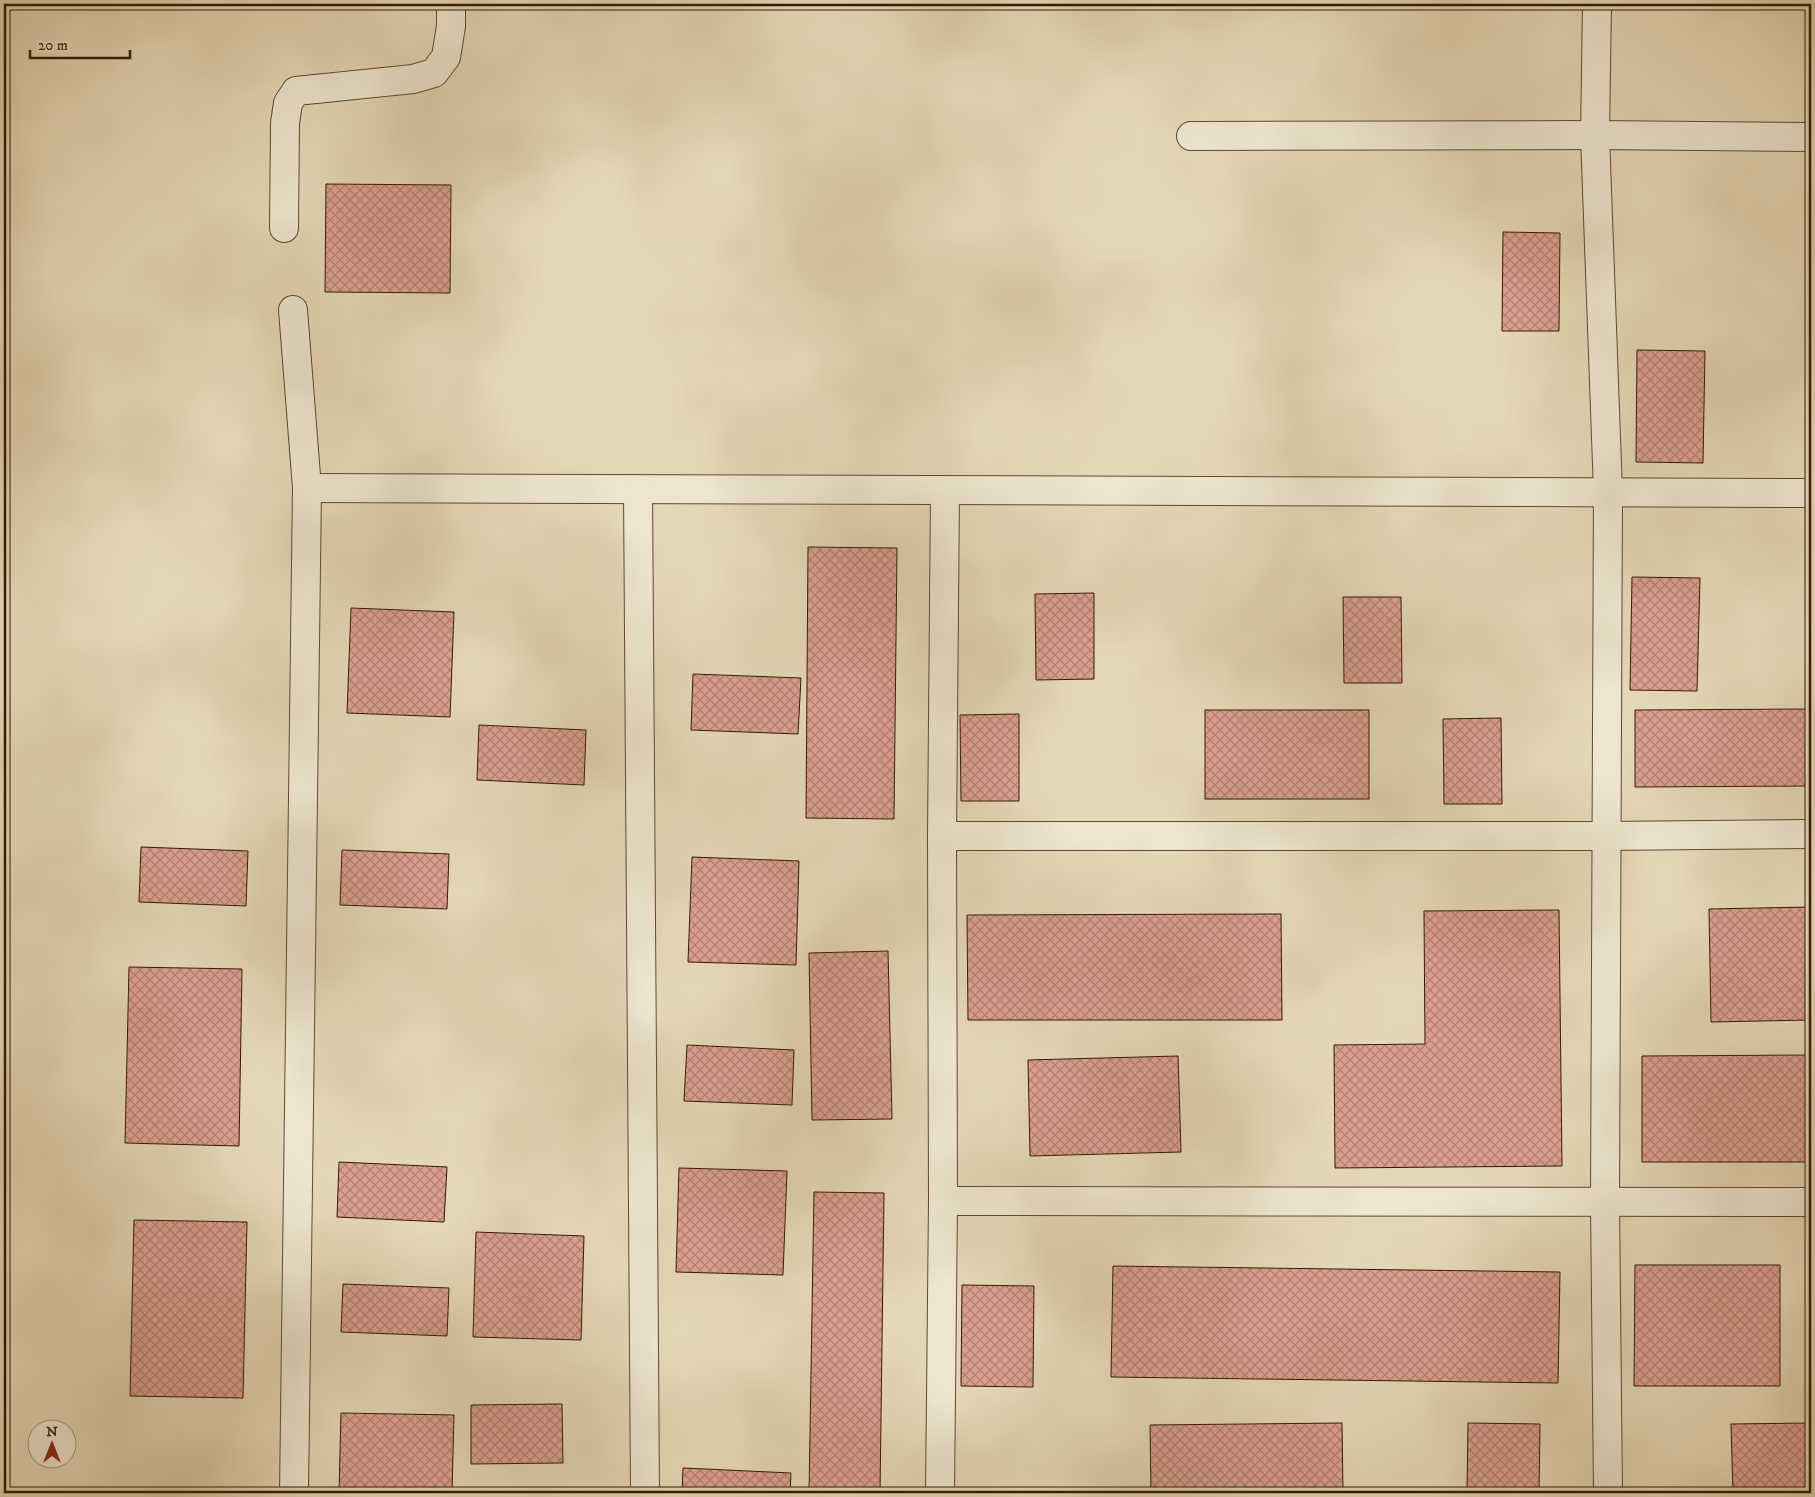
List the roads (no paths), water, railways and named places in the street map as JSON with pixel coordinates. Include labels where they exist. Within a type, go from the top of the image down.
[{"type":"street","points":[[284,228],[285,123],[288,103],[296,90],[413,79],[434,73],[446,56],[451,26],[451,4]]},
{"type":"street","points":[[1597,4],[1595,135],[1608,492],[1605,836],[1605,1202],[1608,1493]]},
{"type":"street","points":[[1191,136],[1595,135],[1811,137]]},
{"type":"street","points":[[293,310],[307,488],[294,1493]]},
{"type":"street","points":[[307,488],[1811,493]]},
{"type":"street","points":[[638,490],[645,1493]]},
{"type":"street","points":[[940,1493],[943,1201],[942,836],[945,491]]},
{"type":"street","points":[[942,836],[1605,836],[1811,834]]},
{"type":"street","points":[[943,1201],[1811,1202]]}]
